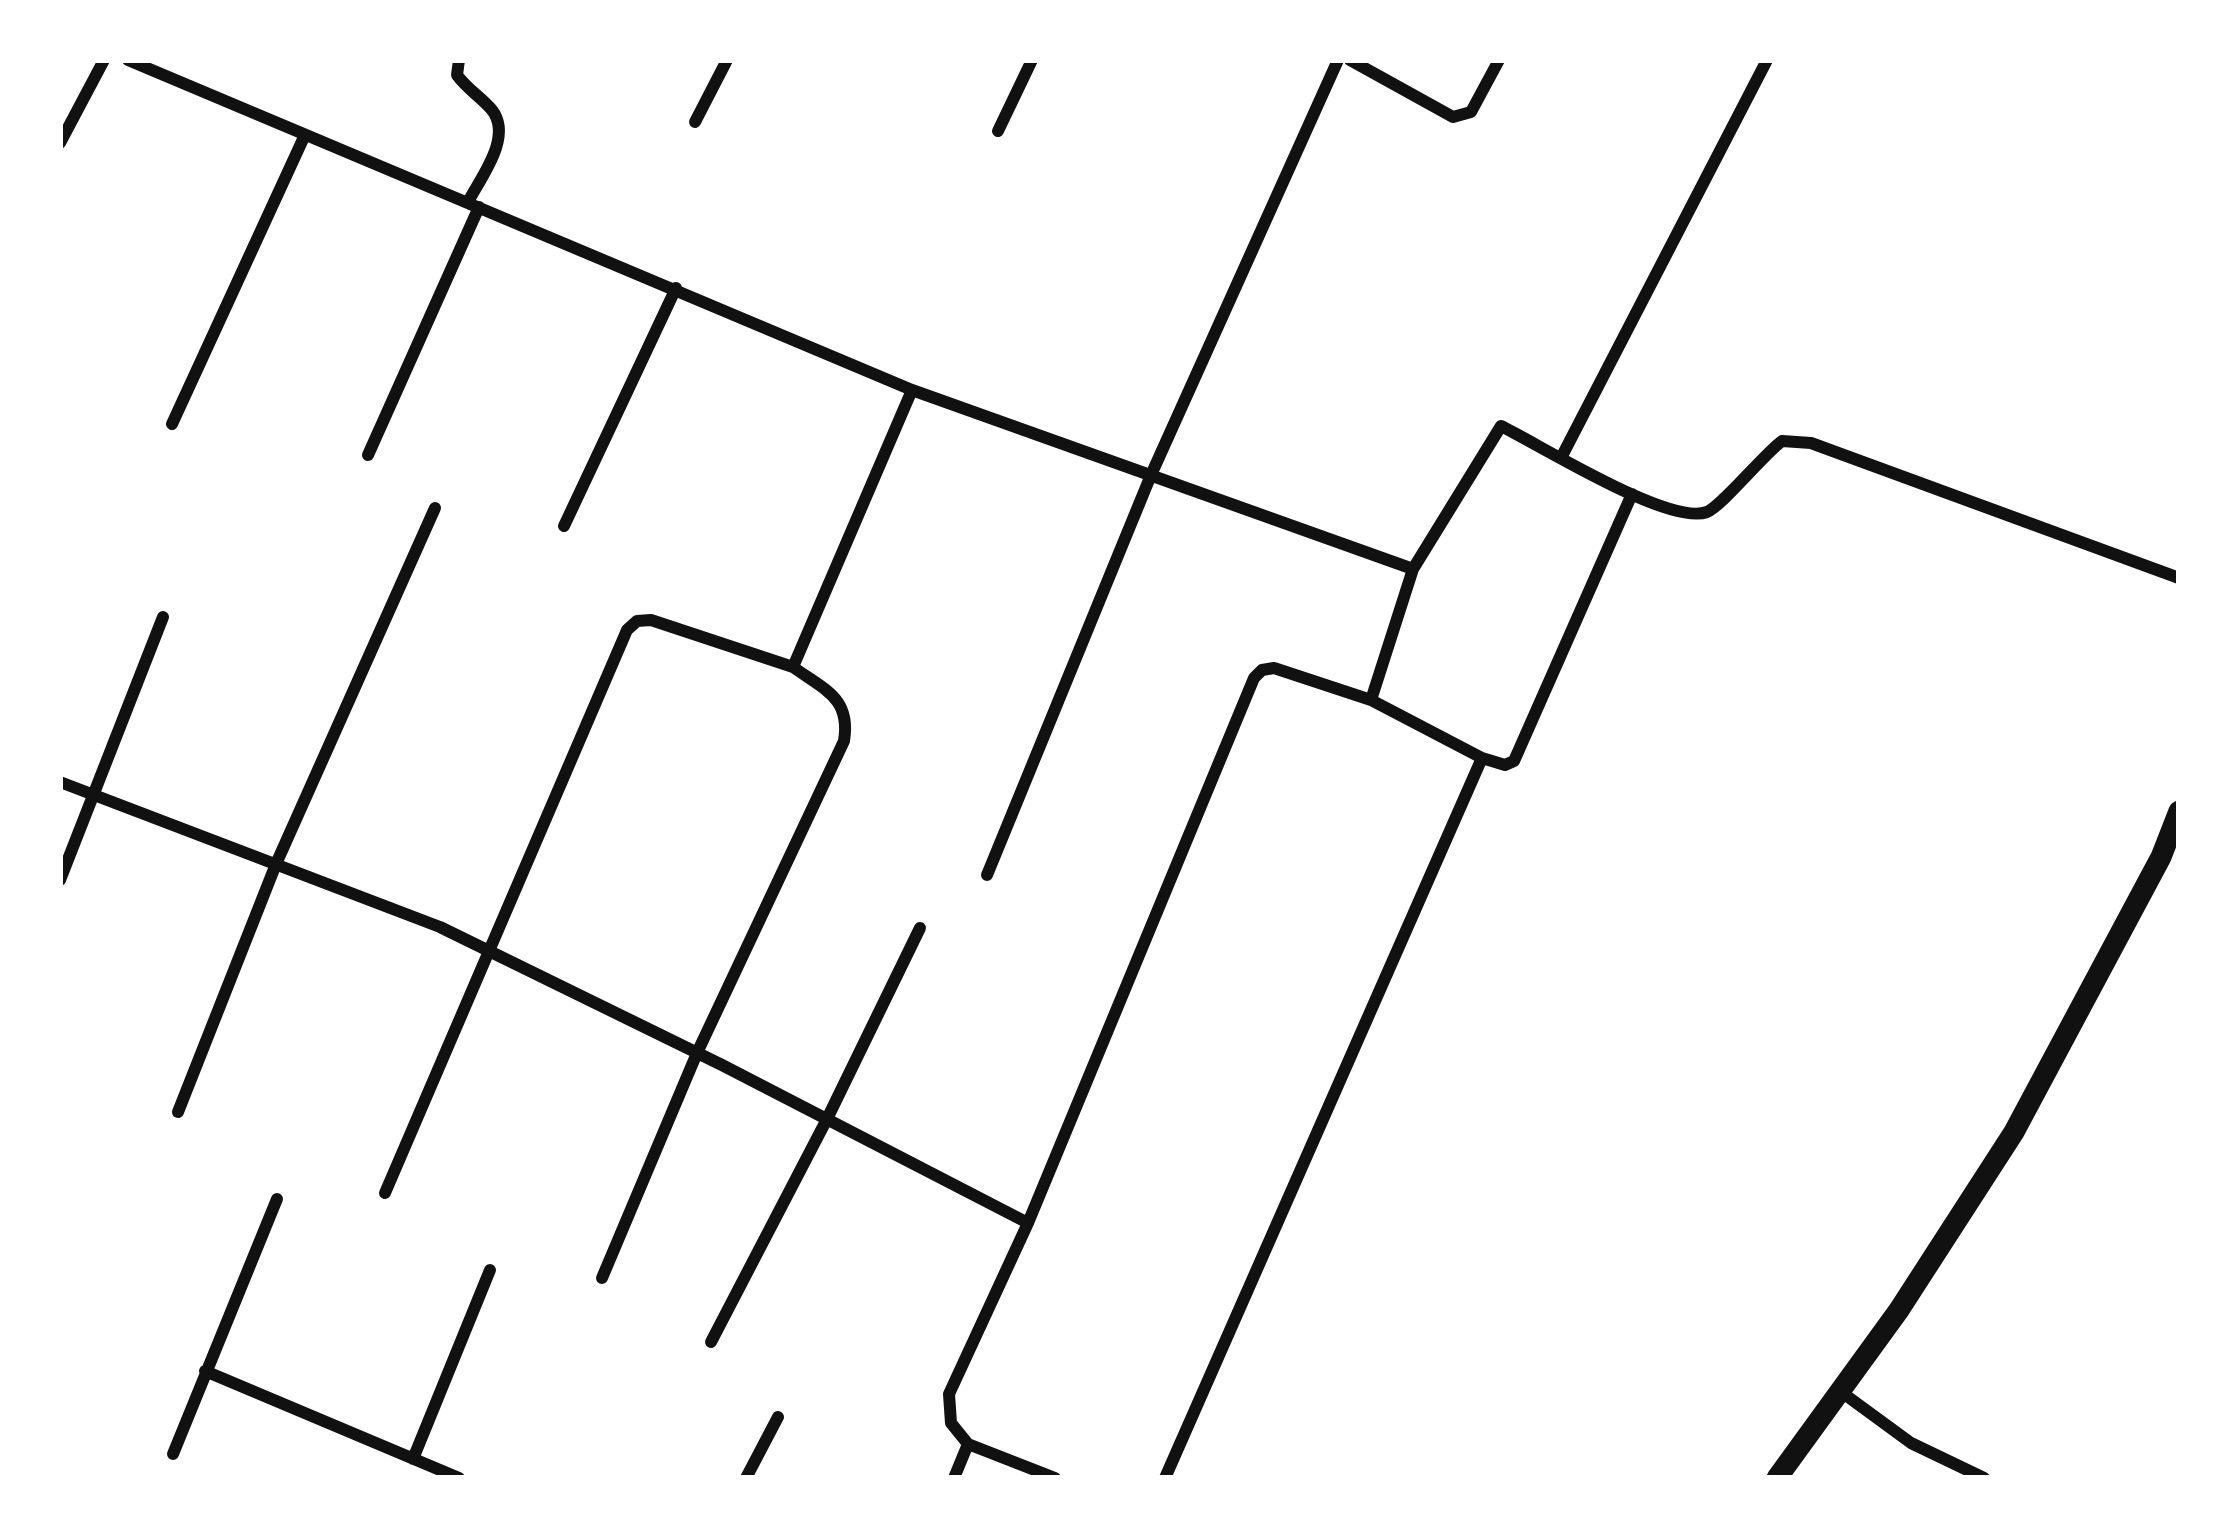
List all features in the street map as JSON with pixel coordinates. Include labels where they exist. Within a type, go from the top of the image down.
[{"type":"street","points":[[60,143],[104,60]]},
{"type":"street","points":[[128,60],[912,390],[1413,569]]},
{"type":"street","points":[[368,455],[498,143],[500,126],[492,110],[457,74],[459,60]]},
{"type":"street","points":[[695,122],[727,60]]},
{"type":"street","points":[[998,131],[1032,60]]},
{"type":"street","points":[[987,875],[1151,475],[1338,60]]},
{"type":"street","points":[[1350,60],[1453,117],[1463,117],[1472,112],[1498,60]]},
{"type":"street","points":[[1562,456],[1767,60]]},
{"type":"street","points":[[172,424],[304,137]]},
{"type":"street","points":[[564,526],[676,288]]},
{"type":"street","points":[[794,667],[912,390]]},
{"type":"street","points":[[1371,700],[1413,569],[1501,426],[1682,515],[1710,511],[1782,441],[1811,443],[2179,578]]},
{"type":"street","points":[[1055,1478],[968,1444],[951,1423],[949,1394],[1028,1223],[1254,678],[1274,668],[1371,700],[1482,758],[1505,765],[1514,761],[1632,494]]},
{"type":"street","points":[[178,1112],[276,865],[435,508]]},
{"type":"street","points":[[60,880],[164,616]]},
{"type":"street","points":[[385,1193],[627,630],[637,620],[651,620],[794,667],[838,700],[848,717],[844,741],[697,1053],[602,1278]]},
{"type":"street","points":[[1166,1478],[1482,758]]},
{"type":"street","points":[[60,782],[440,927],[1028,1223]]},
{"type":"street","points":[[1777,1478],[1899,1310],[2014,1132],[2161,857],[2179,811]]},
{"type":"street","points":[[711,1342],[920,928]]},
{"type":"street","points":[[173,1454],[277,1198]]},
{"type":"street","points":[[413,1459],[490,1270]]},
{"type":"street","points":[[205,1371],[459,1478]]},
{"type":"street","points":[[1840,1391],[1910,1443],[1984,1478]]},
{"type":"street","points":[[746,1478],[778,1417]]},
{"type":"street","points":[[954,1478],[968,1444]]}]
